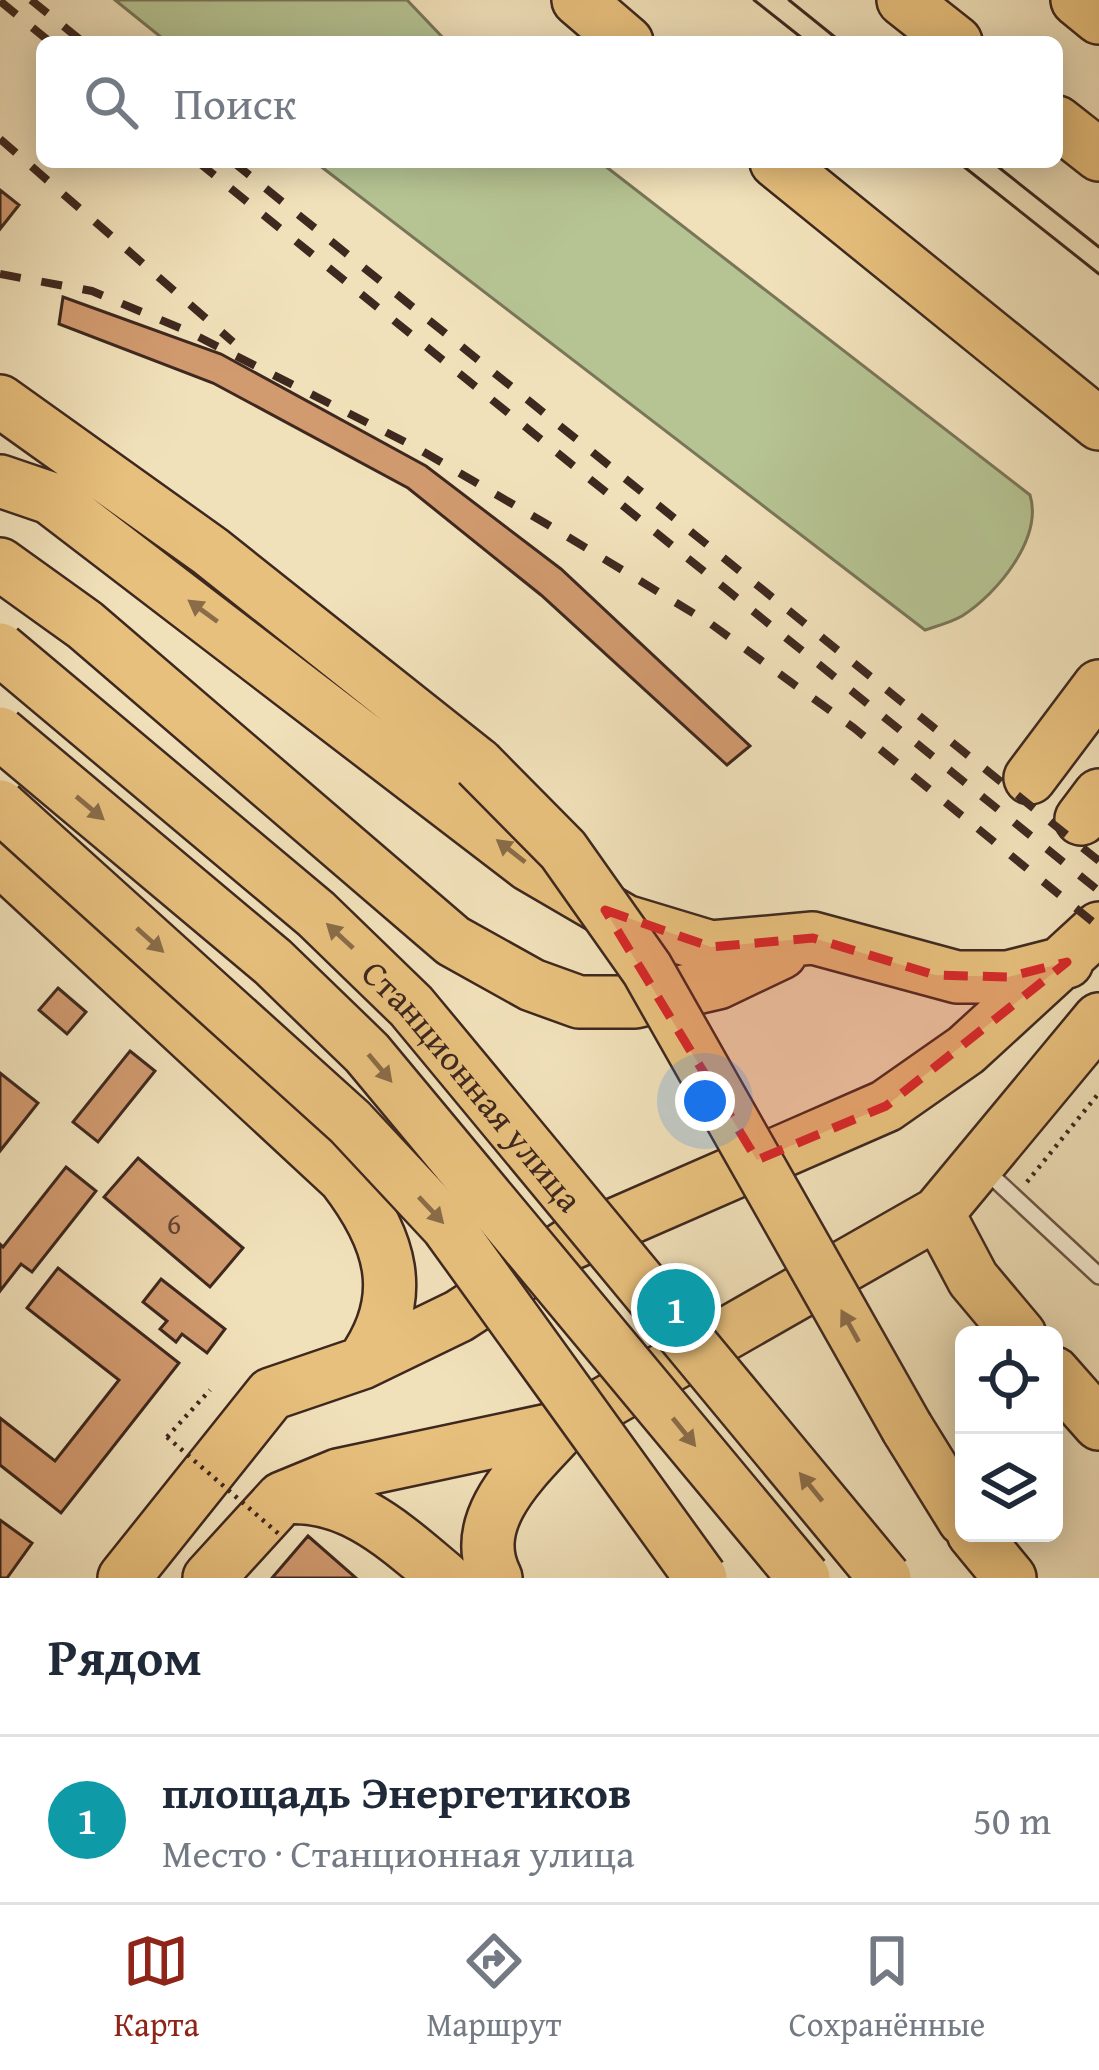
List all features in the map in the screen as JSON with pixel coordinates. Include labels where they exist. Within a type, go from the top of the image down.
[{"type":"main road","points":[[578,0],[621,36]]},
{"type":"main road","points":[[1077,0],[1099,18]]},
{"type":"main road","points":[[905,2],[948,36]]},
{"type":"main road","points":[[1063,127],[1099,155]]},
{"type":"main road","points":[[783,168],[1092,422]]},
{"type":"main road","points":[[0,401],[210,551],[478,764],[563,850],[646,969],[955,1505]]},
{"type":"main road","points":[[0,481],[50,498],[529,865],[625,921],[711,947],[813,938],[957,977],[1007,977],[1083,945]]},
{"type":"main road","points":[[0,564],[86,625],[453,941],[532,985],[579,1002],[635,1002],[718,983],[813,938]]},
{"type":"main road","name":"Станционная улица","points":[[0,649],[316,914],[411,1006],[885,1578]]},
{"type":"main road","points":[[1030,778],[1099,686]]},
{"type":"main road","name":"Станционная улица","points":[[0,733],[273,962],[367,1053],[804,1578]]},
{"type":"main road","points":[[0,806],[350,1122],[447,1226],[700,1578]]},
{"type":"main road","points":[[0,859],[344,1178],[368,1210],[384,1238],[390,1276],[386,1318],[362,1363]]},
{"type":"main road","points":[[124,1578],[271,1394],[362,1363],[459,1316],[568,1245],[886,1106],[966,1050],[1083,945]]},
{"type":"main road","points":[[209,1578],[338,1475],[563,1426],[997,1182],[1099,1019]]},
{"type":"main road","points":[[938,1213],[973,1279],[1012,1326]]},
{"type":"main road","points":[[1063,1383],[1099,1424]]},
{"type":"main road","points":[[496,1578],[486,1549],[489,1525],[520,1474],[563,1426]]},
{"type":"main road","points":[[281,1517],[339,1504],[370,1518],[446,1578]]},
{"type":"main road","points":[[980,1542],[1010,1578]]},
{"type":"lane","points":[[997,1182],[1099,1276]]},
{"type":"path","points":[[997,1182],[1099,1094]]},
{"type":"path","points":[[210,1390],[166,1437],[281,1517]]},
{"type":"highlighted area","points":[[605,910],[711,947],[813,938],[935,975],[1008,977],[1067,962],[886,1106],[757,1160]]},
{"type":"green space","points":[[115,0],[407,0],[441,36],[160,36]]},
{"type":"green space","points":[[323,168],[608,168],[1030,495],[1030,529],[1003,579],[958,618],[925,630]]},
{"type":"building","points":[[0,190],[19,205],[0,229]]},
{"type":"building","points":[[63,297],[221,354],[426,466],[561,569],[750,746],[727,765],[541,595],[408,488],[213,383],[59,324]]},
{"type":"building","points":[[58,988],[86,1012],[67,1034],[39,1010]]},
{"type":"building","points":[[130,1051],[155,1071],[98,1142],[73,1122]]},
{"type":"building","points":[[0,1073],[38,1103],[0,1151]]},
{"type":"building","points":[[138,1158],[243,1248],[210,1287],[104,1197]]},
{"type":"building","points":[[66,1167],[96,1191],[32,1272],[21,1264],[0,1291],[0,1244],[3,1247]]},
{"type":"building","points":[[58,1268],[179,1363],[61,1513],[0,1465],[0,1418],[55,1461],[119,1380],[27,1308]]},
{"type":"building","points":[[161,1279],[225,1329],[207,1353],[182,1334],[176,1342],[160,1329],[167,1321],[143,1302]]},
{"type":"building","points":[[0,1520],[32,1543],[7,1578],[0,1578]]},
{"type":"building","points":[[308,1536],[356,1578],[272,1578]]},
{"type":"tram line","points":[[754,0],[799,36]]},
{"type":"tram line","points":[[789,0],[834,36]]},
{"type":"tram line","points":[[966,168],[1099,274]]},
{"type":"tram line","points":[[1000,168],[1099,247]]},
{"type":"railway","points":[[31,0],[76,36]]},
{"type":"railway","points":[[0,1],[43,36]]},
{"type":"railway","points":[[0,139],[233,342]]},
{"type":"railway","points":[[205,168],[1099,891]]},
{"type":"railway","points":[[240,168],[1099,861]]},
{"type":"railway","points":[[0,274],[92,291],[187,331],[417,448],[550,526],[711,624],[854,728],[1099,927]]},
{"type":"place","name":"площадь Энергетиков","points":[[676,1308]]}]
